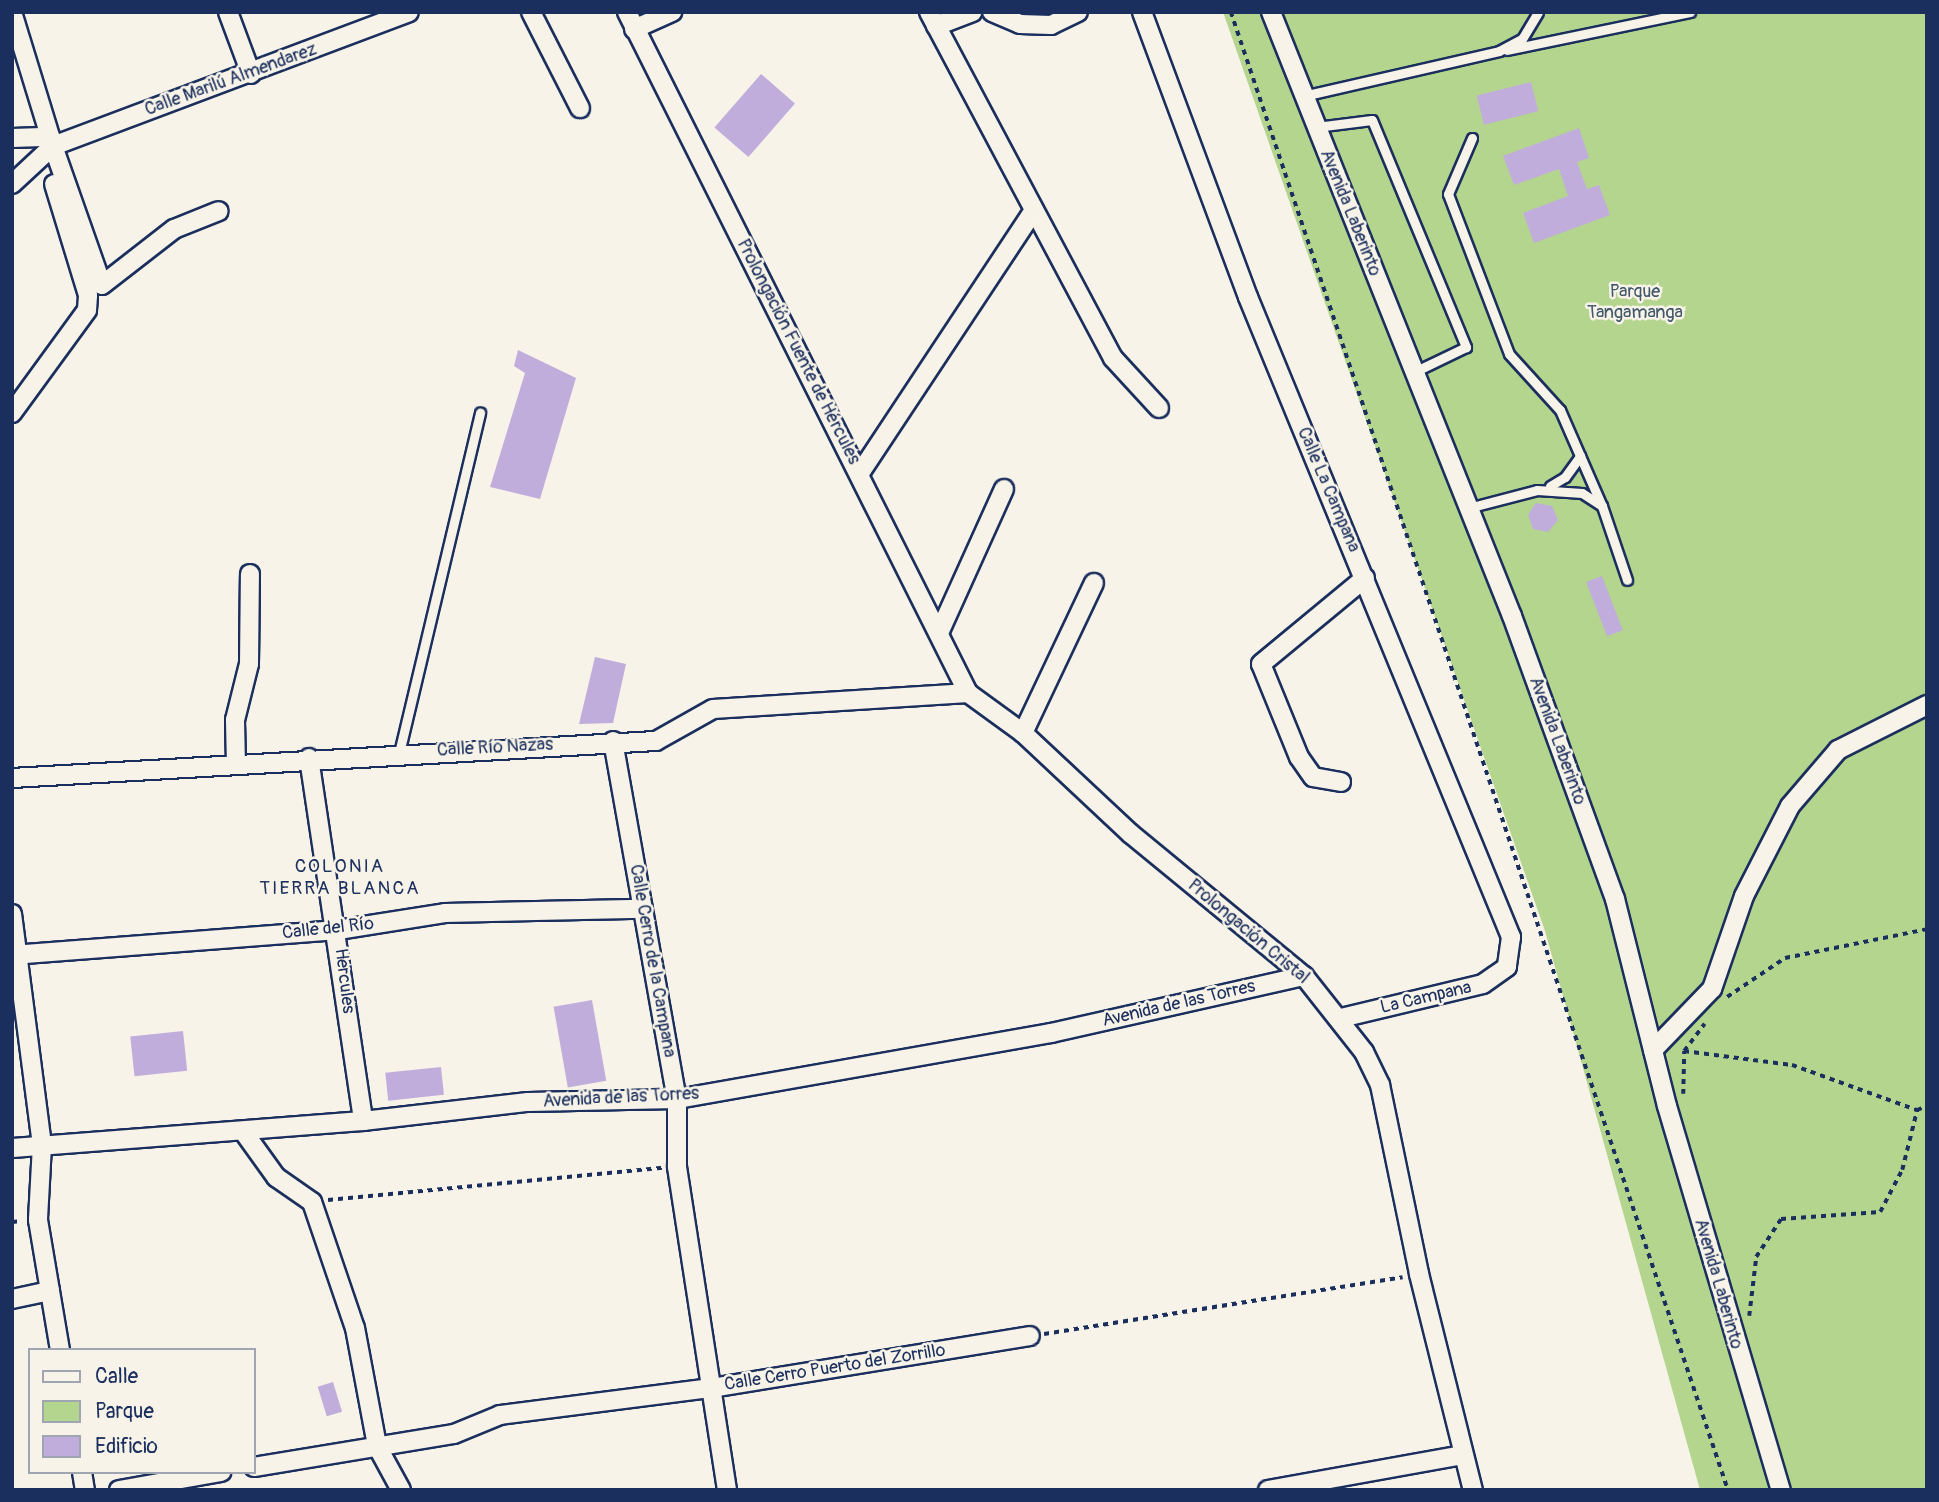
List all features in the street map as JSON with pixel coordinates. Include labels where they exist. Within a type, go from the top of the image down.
[{"type":"street","points":[[12,12],[88,295],[87,310],[12,413]]},
{"type":"street","points":[[228,12],[251,74]]},
{"type":"street","name":"Calle Marilú Almendarez","points":[[49,145],[251,74],[409,12]]},
{"type":"street","points":[[531,12],[580,108]]},
{"type":"street","points":[[631,20],[672,12]]},
{"type":"street","points":[[972,12],[933,19],[1113,359],[1159,408]]},
{"type":"street","points":[[992,12],[1020,24],[1051,24],[1079,12]]},
{"type":"street","name":"Calle La Campana","points":[[1142,12],[1248,297],[1511,937],[1507,967]]},
{"type":"street","name":"Avenida Laberinto","points":[[1271,12],[1468,508],[1615,899],[1653,1050],[1742,1370],[1781,1490]]},
{"type":"street","name":"Prolongación Fuente de Hércules","points":[[631,20],[968,693]]},
{"type":"street","points":[[12,138],[49,145]]},
{"type":"street","points":[[12,184],[49,145]]},
{"type":"street","points":[[49,145],[102,285],[174,229],[219,211]]},
{"type":"street","points":[[860,473],[1033,212]]},
{"type":"street","points":[[939,634],[1004,489]]},
{"type":"street","points":[[236,765],[234,720],[249,664],[250,574]]},
{"type":"street","points":[[1341,782],[1313,777],[1299,757],[1261,664],[1365,578]]},
{"type":"street","points":[[1023,733],[1094,583]]},
{"type":"street","name":"Calle Río Nazas","points":[[12,778],[309,758],[656,741],[713,709],[968,693]]},
{"type":"street","name":"Prolongación Cristal","points":[[968,693],[1023,733],[1131,834],[1304,976],[1341,1018],[1380,1085],[1419,1274],[1473,1490]]},
{"type":"street","points":[[1653,1050],[1712,989],[1744,896],[1790,806],[1838,750],[1927,705]]},
{"type":"street","name":"Calle Cerro de la Campana","points":[[614,741],[677,1099],[677,1167],[712,1388]]},
{"type":"street","name":"Hercules","points":[[309,758],[338,930],[363,1121]]},
{"type":"street","name":"Calle del Río","points":[[15,955],[338,930],[445,913],[643,909]]},
{"type":"street","points":[[12,914],[15,955],[42,1145],[38,1220],[60,1348]]},
{"type":"street","name":"La Campana","points":[[1341,1018],[1483,984],[1507,967]]},
{"type":"street","name":"Avenida de las Torres","points":[[12,1148],[363,1121],[528,1102],[677,1099],[1051,1033],[1304,976]]},
{"type":"street","points":[[243,1131],[276,1177],[312,1202],[355,1328],[377,1446],[401,1490]]},
{"type":"street","points":[[12,1299],[50,1291]]},
{"type":"street","name":"Calle Cerro Puerto del Zorrillo","points":[[256,1467],[454,1434],[500,1415],[712,1388],[1030,1336]]},
{"type":"street","points":[[712,1388],[727,1490]]},
{"type":"street","points":[[1268,1490],[1463,1455]]},
{"type":"street","points":[[119,1490],[210,1474]]},
{"type":"lane","points":[[1499,51],[1522,38],[1538,12]]},
{"type":"lane","points":[[1303,96],[1499,51],[1690,12]]},
{"type":"lane","points":[[1316,127],[1372,120],[1466,347],[1414,372]]},
{"type":"lane","points":[[1472,138],[1448,194],[1509,354],[1549,394],[1602,506],[1627,580]]},
{"type":"lane","points":[[399,753],[480,412]]},
{"type":"lane","points":[[1468,508],[1537,490],[1565,477],[1580,456]]},
{"type":"lane","points":[[1537,490],[1582,492],[1602,506]]},
{"type":"path","points":[[1231,12],[1728,1490]]},
{"type":"path","points":[[1724,999],[1785,958],[1927,929]]},
{"type":"path","points":[[1683,1104],[1684,1051],[1708,1020]]},
{"type":"path","points":[[1653,1050],[1684,1051],[1792,1065],[1917,1110],[1927,1106]]},
{"type":"path","points":[[1748,1326],[1756,1257],[1781,1219],[1880,1212],[1902,1171],[1917,1110]]},
{"type":"path","points":[[312,1202],[677,1167]]},
{"type":"path","points":[[1030,1336],[1419,1274]]},
{"type":"path","points":[[1745,1301],[1749,1314]]},
{"type":"green space","name":"Parque Tangamanga","points":[[1223,12],[1927,12],[1927,1490],[1700,1490],[1545,931]]},
{"type":"building","points":[[761,74],[795,104],[748,157],[714,128]]},
{"type":"building","points":[[1531,82],[1538,111],[1484,125],[1477,96]]},
{"type":"building","points":[[1579,128],[1589,158],[1577,162],[1587,189],[1599,185],[1610,215],[1534,243],[1523,213],[1568,196],[1559,169],[1514,185],[1503,156]]},
{"type":"building","points":[[518,350],[576,378],[540,499],[490,487],[525,373],[514,366]]},
{"type":"building","points":[[1536,503],[1552,506],[1558,520],[1548,532],[1533,529],[1528,515]]},
{"type":"building","points":[[1602,576],[1623,630],[1607,636],[1586,582]]},
{"type":"building","points":[[595,657],[626,664],[613,723],[579,724]]},
{"type":"building","points":[[592,1000],[606,1081],[568,1088],[554,1007]]},
{"type":"building","points":[[183,1031],[187,1071],[134,1076],[130,1037]]},
{"type":"building","points":[[441,1067],[444,1095],[388,1101],[385,1073]]},
{"type":"building","points":[[333,1382],[342,1412],[327,1416],[318,1387]]},
{"type":"district","name":"COLONIA TIERRA BLANCA","points":[[340,878]]}]
